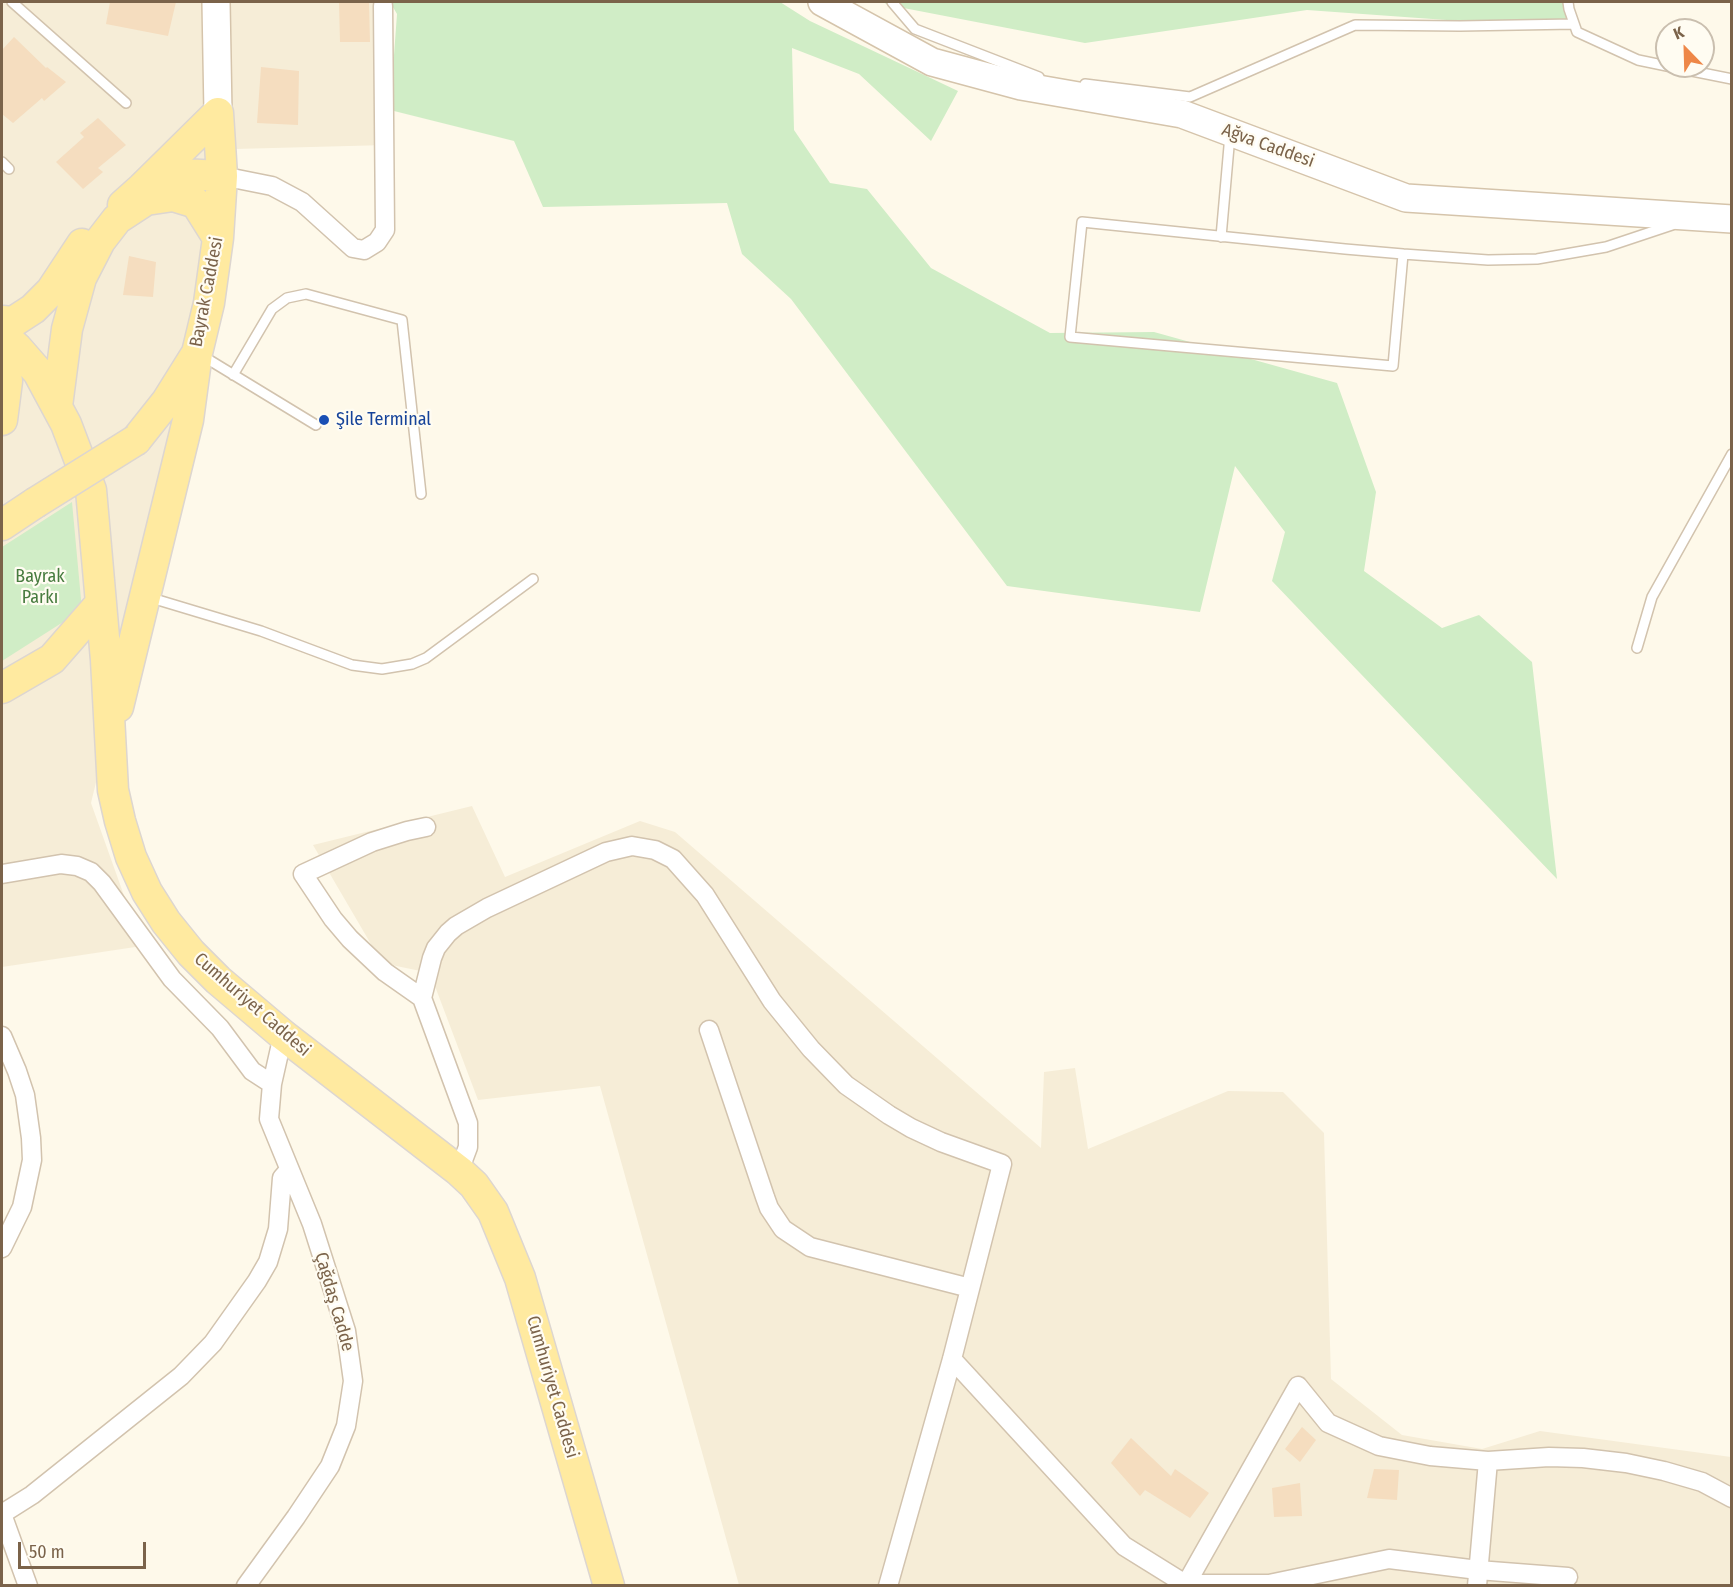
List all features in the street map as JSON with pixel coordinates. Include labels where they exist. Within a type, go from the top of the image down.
[{"type":"main road","name":"Bayrak Caddesi","points":[[2,525],[136,440],[167,401],[197,353],[209,303],[218,238],[222,176],[218,113]]},
{"type":"main road","points":[[2,321],[13,322],[33,309],[51,291],[89,232],[142,188],[218,113]]},
{"type":"main road","points":[[142,188],[180,174],[222,176]]},
{"type":"main road","points":[[57,406],[67,329],[81,278],[100,241],[117,219],[146,200],[173,196],[196,203],[218,238]]},
{"type":"main road","name":"Cumhuriyet Caddesi","points":[[2,334],[38,372],[66,424],[91,489],[106,660],[114,790],[120,821],[131,857],[147,892],[166,922],[191,953],[242,1001],[459,1171],[474,1185],[493,1212],[520,1278],[609,1586]]},
{"type":"main road","points":[[110,736],[188,420],[197,353]]},
{"type":"main road","points":[[2,354],[7,381],[2,420]]},
{"type":"main road","points":[[2,687],[52,659],[100,604]]},
{"type":"main road","points":[[52,659],[78,655],[106,660]]},
{"type":"street","name":"Bayrak Caddesi","points":[[216,2],[218,113]]},
{"type":"street","name":"Ağva Caddesi","points":[[822,2],[932,62],[1021,86],[1182,114],[1406,198],[1731,219]]},
{"type":"street","points":[[222,176],[272,186],[302,202],[353,248],[364,250],[377,242],[385,230],[383,6]]},
{"type":"street","points":[[422,998],[385,972],[350,939],[333,919],[303,874],[372,842],[426,827]]},
{"type":"street","points":[[459,1171],[468,1147],[468,1123],[422,998],[432,958],[442,940],[456,927],[487,908],[618,848],[645,847],[673,859],[705,895],[754,975],[791,1025],[846,1085],[912,1128],[941,1142],[1002,1164],[952,1359],[888,1586]]},
{"type":"street","points":[[2,874],[62,864],[77,866],[91,872],[102,883],[172,979],[219,1028],[252,1071],[272,1084]]},
{"type":"street","points":[[709,1030],[765,1197],[772,1214],[783,1229],[810,1247],[970,1288]]},
{"type":"street","name":"Çağdaş Cadde","points":[[246,1586],[330,1466],[346,1426],[353,1381],[346,1331],[312,1224],[269,1119],[272,1084],[283,1035]]},
{"type":"street","points":[[2,1036],[25,1095],[32,1160],[29,1184],[22,1207],[2,1248]]},
{"type":"street","points":[[28,1586],[2,1514],[32,1495],[181,1376],[213,1343],[268,1262],[278,1228],[282,1178],[289,1170]]},
{"type":"street","points":[[952,1359],[1124,1546],[1185,1585],[1269,1584],[1389,1559],[1478,1578],[1568,1577]]},
{"type":"street","points":[[1185,1585],[1298,1386],[1328,1423],[1379,1446],[1430,1456],[1488,1461],[1549,1457],[1626,1463],[1702,1482],[1731,1498]]},
{"type":"street","points":[[1478,1578],[1488,1461]]},
{"type":"lane","points":[[12,2],[126,103]]},
{"type":"lane","points":[[892,2],[915,29],[1041,78],[1052,80]]},
{"type":"lane","points":[[1568,2],[1577,32],[1638,60],[1655,64]]},
{"type":"lane","points":[[1075,83],[1190,97],[1355,25],[1574,24]]},
{"type":"lane","points":[[1715,76],[1731,79]]},
{"type":"lane","points":[[1221,237],[1230,132]]},
{"type":"lane","points":[[2,162],[9,169]]},
{"type":"lane","points":[[1403,254],[1393,366],[1070,337],[1082,222],[1221,237],[1488,260],[1537,259],[1606,246],[1697,217]]},
{"type":"lane","points":[[233,375],[272,309],[287,298],[306,294],[402,320],[421,494]]},
{"type":"lane","points":[[197,353],[316,425]]},
{"type":"lane","points":[[1637,648],[1652,597],[1731,454]]},
{"type":"lane","points":[[145,597],[261,631],[352,665],[382,669],[412,664],[426,658],[533,579]]},
{"type":"shaded area","points":[[2,2],[390,2],[387,145],[235,149],[228,238],[91,803],[142,946],[2,967]]},
{"type":"shaded area","points":[[472,806],[505,877],[640,821],[675,832],[1041,1148],[1044,1072],[1075,1068],[1088,1149],[1228,1091],[1283,1092],[1324,1133],[1331,1379],[1402,1435],[1482,1449],[1540,1431],[1731,1457],[1731,1585],[739,1585],[600,1086],[478,1100],[430,973],[382,963],[313,845]]},
{"type":"green space","points":[[390,2],[780,2],[810,21],[958,91],[931,141],[859,74],[792,48],[794,130],[830,183],[867,189],[931,268],[1050,333],[1154,332],[1337,383],[1376,492],[1364,571],[1442,628],[1479,615],[1532,662],[1557,879],[1272,581],[1285,532],[1235,466],[1200,612],[1007,586],[791,299],[742,254],[727,203],[543,207],[514,141],[390,110],[397,14]]},
{"type":"green space","points":[[883,2],[1564,2],[1572,29],[1307,10],[1085,43],[888,5]]},
{"type":"green space","name":"Bayrak Parkı","points":[[72,502],[82,610],[2,661],[2,547]]},
{"type":"building","points":[[110,2],[176,2],[168,36],[106,24]]},
{"type":"building","points":[[339,2],[369,2],[370,42],[340,42]]},
{"type":"building","points":[[14,37],[46,68],[66,82],[44,101],[42,98],[13,123],[2,114],[2,50]]},
{"type":"building","points":[[261,67],[299,71],[298,125],[257,123]]},
{"type":"building","points":[[98,118],[126,145],[98,168],[103,172],[83,189],[56,162],[84,137],[80,133]]},
{"type":"building","points":[[129,256],[156,262],[153,297],[123,295]]},
{"type":"building","points":[[1302,1427],[1316,1440],[1300,1462],[1285,1449]]},
{"type":"building","points":[[1131,1438],[1171,1476],[1175,1469],[1209,1493],[1190,1518],[1145,1490],[1140,1496],[1111,1463]]},
{"type":"building","points":[[1374,1469],[1399,1470],[1397,1500],[1367,1498]]},
{"type":"building","points":[[1300,1483],[1302,1516],[1274,1517],[1272,1488]]},
{"type":"place","name":"Şile Terminal","points":[[324,420]]}]
